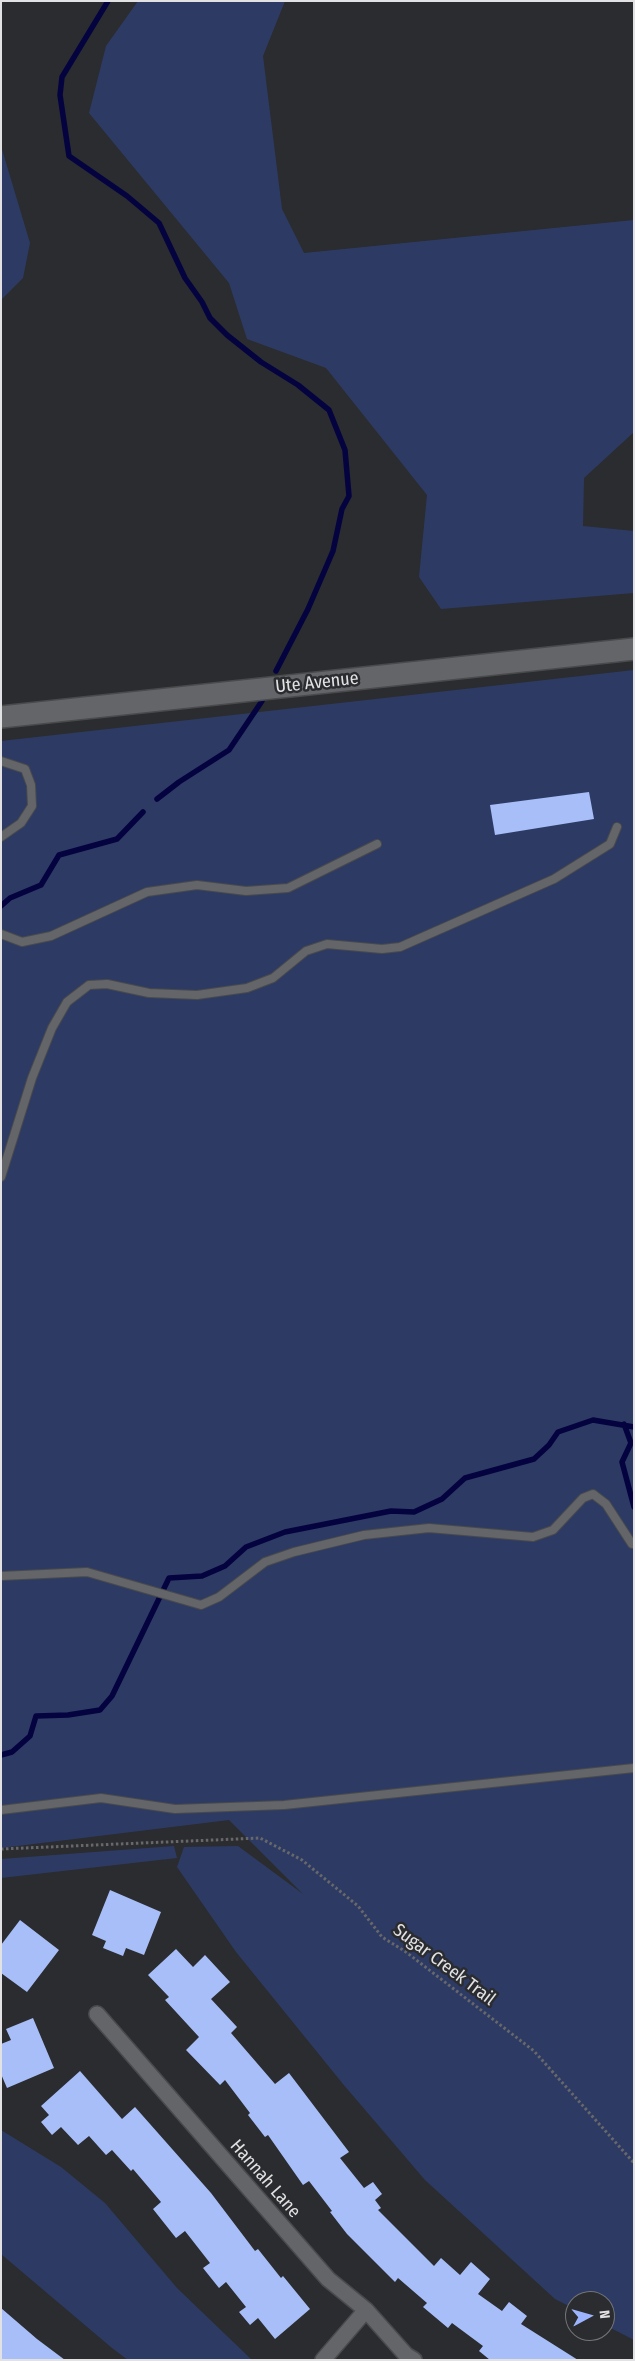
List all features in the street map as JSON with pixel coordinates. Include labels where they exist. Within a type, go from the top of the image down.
[{"type":"main road","name":"Ute Avenue","points":[[1,716],[634,649]]},
{"type":"street","name":"Hannah Lane","points":[[97,2014],[328,2279],[366,2310],[406,2355],[414,2360]]},
{"type":"street","points":[[323,2360],[366,2310]]},
{"type":"lane","points":[[1,761],[25,768],[31,785],[32,806],[20,823],[1,838]]},
{"type":"lane","points":[[1,1177],[32,1078],[52,1028],[67,1002],[88,985],[107,984],[149,993],[197,995],[247,988],[273,978],[306,951],[327,944],[382,949],[400,947],[554,879],[610,844],[617,827]]},
{"type":"lane","points":[[1,934],[22,942],[51,936],[147,892],[197,885],[246,891],[288,888],[377,844]]},
{"type":"lane","points":[[1,1576],[87,1572],[201,1605],[219,1597],[265,1562],[294,1552],[364,1535],[429,1528],[533,1537],[553,1530],[583,1498],[593,1494],[606,1504],[634,1544]]},
{"type":"lane","points":[[1,1810],[101,1798],[174,1809],[284,1805],[634,1768]]},
{"type":"path","name":"Sugar Creek Trail","points":[[1,1849],[260,1838],[302,1860],[358,1906],[382,1937],[406,1952],[534,2051],[634,2163]]},
{"type":"shaded area","points":[[138,1],[285,1],[263,56],[282,209],[304,253],[634,220],[634,432],[584,478],[583,526],[634,531],[634,593],[441,609],[419,577],[427,495],[326,368],[247,339],[229,283],[89,113],[106,46]]},
{"type":"shaded area","points":[[1,146],[30,243],[23,278],[1,300]]},
{"type":"shaded area","points":[[634,670],[634,2340],[615,2330],[615,2291],[565,2291],[565,2304],[555,2299],[425,2180],[343,2084],[236,1952],[177,1867],[184,1847],[238,1846],[303,1894],[229,1820],[1,1848],[1,741]]},
{"type":"shaded area","points":[[174,1846],[177,1858],[1,1878],[1,1859]]},
{"type":"shaded area","points":[[1,2130],[61,2167],[105,2203],[177,2288],[252,2360],[128,2360],[1,2254]]},
{"type":"building","points":[[589,792],[594,819],[495,835],[490,805]]},
{"type":"building","points":[[110,1890],[161,1912],[144,1955],[126,1948],[123,1956],[103,1948],[106,1941],[92,1935]]},
{"type":"building","points":[[20,1920],[59,1950],[27,1992],[1,1973],[1,1945]]},
{"type":"building","points":[[176,1949],[193,1967],[205,1955],[230,1982],[211,1999],[237,2027],[231,2033],[275,2084],[289,2073],[349,2152],[340,2158],[364,2188],[373,2182],[382,2194],[375,2200],[381,2208],[378,2210],[434,2266],[441,2258],[460,2275],[471,2262],[490,2279],[478,2294],[502,2311],[509,2302],[527,2316],[521,2324],[578,2360],[490,2360],[479,2351],[483,2346],[452,2323],[448,2328],[423,2307],[427,2303],[398,2278],[395,2282],[347,2234],[309,2181],[303,2185],[268,2135],[265,2137],[248,2115],[250,2113],[225,2080],[220,2085],[186,2050],[199,2037],[165,2000],[169,1997],[148,1975]]},
{"type":"building","points":[[33,2018],[54,2068],[7,2088],[1,2074],[1,2044],[11,2040],[6,2029]]},
{"type":"building","points":[[80,2071],[122,2119],[135,2107],[211,2193],[255,2251],[258,2249],[281,2278],[283,2276],[310,2309],[275,2339],[258,2318],[250,2325],[239,2312],[246,2307],[226,2282],[219,2288],[203,2268],[210,2263],[185,2231],[176,2238],[153,2209],[161,2202],[133,2169],[131,2171],[112,2150],[106,2155],[89,2136],[78,2145],[61,2127],[52,2135],[41,2122],[49,2115],[41,2106]]},
{"type":"building","points":[[1,2308],[37,2339],[65,2360],[1,2360]]},
{"type":"waterway","points":[[108,1],[62,77],[60,95],[69,156],[127,196],[159,223],[185,278],[202,302],[210,318],[227,335],[261,362],[298,385],[329,410],[345,450],[349,496],[342,509],[333,551],[308,609],[276,671]]},
{"type":"waterway","points":[[157,799],[179,782],[229,750],[262,701]]},
{"type":"waterway","points":[[1,906],[10,898],[41,885],[59,855],[117,839],[143,812]]},
{"type":"waterway","points":[[1,1755],[12,1752],[30,1736],[36,1716],[68,1715],[100,1710],[112,1696],[169,1578],[202,1576],[225,1566],[246,1547],[285,1532],[391,1511],[414,1512],[442,1499],[465,1478],[534,1459],[549,1445],[558,1432],[593,1420],[634,1427]]},
{"type":"waterway","points":[[624,1424],[631,1443],[622,1462],[634,1507]]}]
